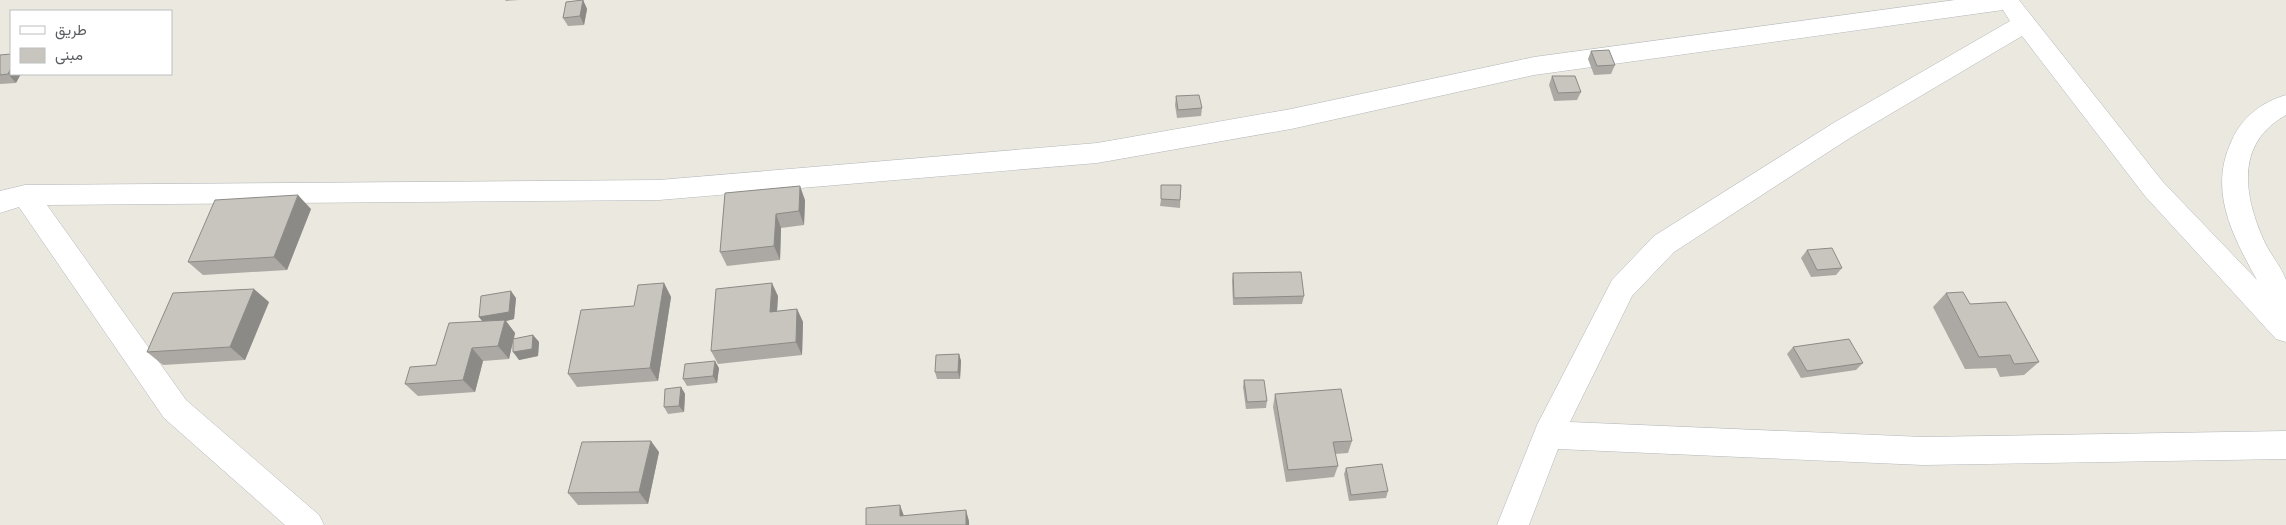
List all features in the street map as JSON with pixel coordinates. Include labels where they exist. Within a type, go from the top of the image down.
[{"type":"street","points":[[12,198],[659,190],[1097,153],[1291,119],[1534,66],[2008,0],[2154,189],[2286,330]]},
{"type":"street","points":[[1513,525],[1548,435],[1622,288],[1664,244],[1844,129],[2025,23]]},
{"type":"street","points":[[2286,104],[2262,118],[2249,131],[2239,147],[2234,166],[2234,186],[2238,208],[2246,232],[2286,308]]},
{"type":"street","points":[[12,198],[175,409],[308,525]]},
{"type":"street","points":[[1548,435],[1923,451],[2286,446]]},
{"type":"building","points":[[583,0],[580,16],[563,18],[566,2]]},
{"type":"building","points":[[1609,50],[1615,65],[1597,66],[1591,51]]},
{"type":"building","points":[[10,54],[10,70],[8,74],[0,75],[0,55]]},
{"type":"building","points":[[1552,76],[1575,76],[1581,92],[1558,93]]},
{"type":"building","points":[[1199,95],[1202,108],[1178,110],[1176,96]]},
{"type":"building","points":[[1161,185],[1181,185],[1180,200],[1161,199]]},
{"type":"building","points":[[800,186],[799,211],[776,214],[774,246],[720,252],[725,193]]},
{"type":"building","points":[[298,195],[274,257],[188,262],[215,200]]},
{"type":"building","points":[[1832,248],[1842,268],[1817,270],[1807,250]]},
{"type":"building","points":[[1301,272],[1304,296],[1234,298],[1233,273]]},
{"type":"building","points":[[664,283],[650,368],[568,374],[581,310],[634,306],[638,285]]},
{"type":"building","points":[[772,283],[770,312],[797,309],[796,342],[711,351],[716,289]]},
{"type":"building","points":[[254,289],[230,347],[147,352],[173,293]]},
{"type":"building","points":[[511,291],[509,312],[479,317],[481,296]]},
{"type":"building","points":[[1963,292],[1970,304],[2006,302],[2039,362],[2014,364],[2010,355],[1979,357],[1946,293]]},
{"type":"building","points":[[505,320],[498,346],[472,348],[463,380],[405,384],[410,367],[436,365],[449,323]]},
{"type":"building","points":[[533,335],[532,349],[513,352],[513,339]]},
{"type":"building","points":[[1849,339],[1863,363],[1807,371],[1793,347]]},
{"type":"building","points":[[959,354],[958,372],[935,372],[936,355]]},
{"type":"building","points":[[715,361],[713,376],[683,379],[685,364]]},
{"type":"building","points":[[1244,380],[1264,380],[1267,401],[1247,402]]},
{"type":"building","points":[[681,387],[679,406],[664,407],[665,389]]},
{"type":"building","points":[[1341,389],[1352,441],[1333,442],[1338,466],[1288,470],[1275,394]]},
{"type":"building","points":[[651,441],[639,492],[568,493],[582,442]]},
{"type":"building","points":[[1382,464],[1388,491],[1351,495],[1346,468]]},
{"type":"building","points":[[900,505],[900,516],[966,510],[966,525],[866,525],[866,508]]}]
